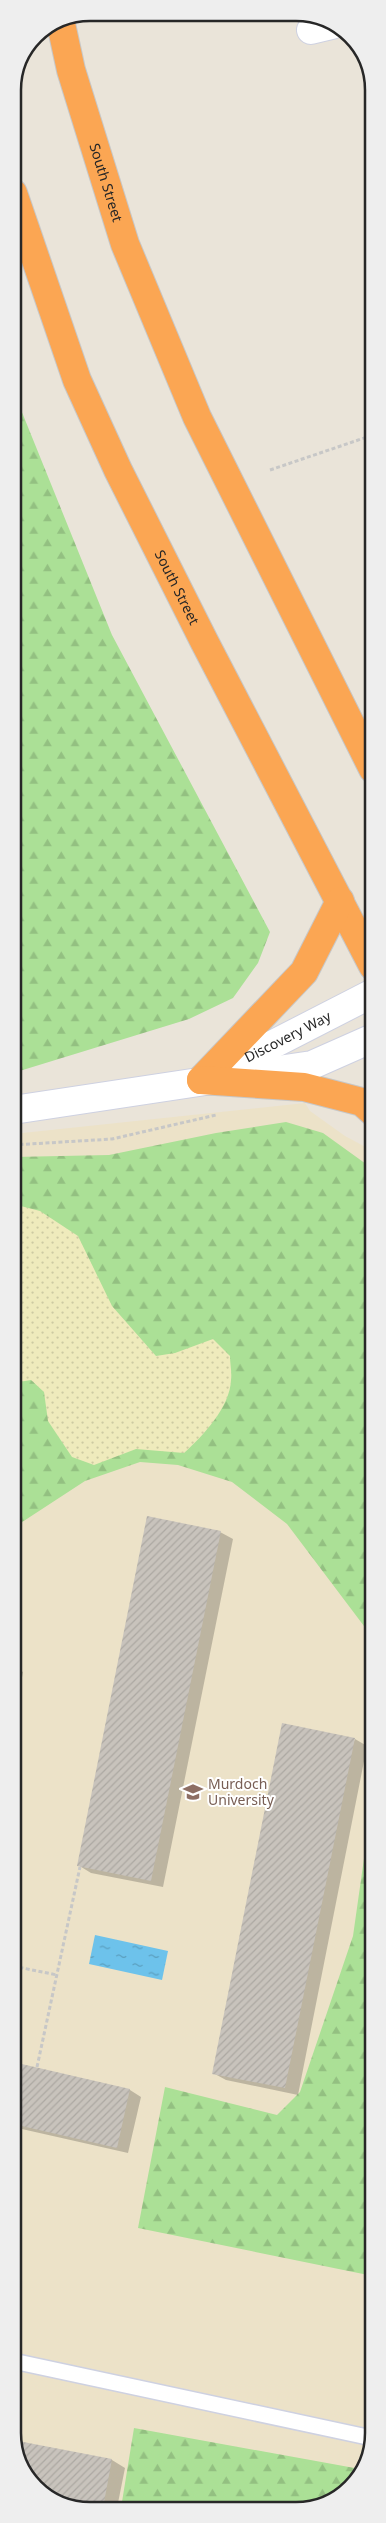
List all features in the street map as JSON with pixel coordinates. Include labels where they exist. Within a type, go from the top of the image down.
[{"type":"highway","name":"South Street","points":[[62,27],[71,70],[125,244],[197,417],[365,753]]},
{"type":"highway","name":"South Street","points":[[21,218],[78,380],[118,470],[204,642],[365,950]]},
{"type":"highway","points":[[202,1080],[304,972],[340,901]]},
{"type":"highway","points":[[202,1080],[304,1087],[362,1102],[365,1105]]},
{"type":"street","name":"Discovery Way","points":[[202,1080],[365,997]]},
{"type":"street","name":"Discovery Way","points":[[21,1109],[202,1080],[312,1065],[365,1042]]},
{"type":"lane","points":[[21,2363],[365,2436]]},
{"type":"path","points":[[270,470],[365,438]]},
{"type":"path","points":[[21,1145],[112,1139],[219,1114]]},
{"type":"path","points":[[37,2067],[80,1867]]},
{"type":"path","points":[[21,1968],[57,1975]]},
{"type":"shaded area","name":"Murdoch University","points":[[305,1103],[310,1111],[345,1136],[365,1147],[365,2433],[361,2455],[356,2467],[348,2478],[338,2488],[326,2495],[301,2502],[90,2502],[77,2500],[56,2493],[38,2478],[26,2459],[21,2438],[21,1133]]},
{"type":"green space","points":[[21,410],[112,635],[270,932],[258,963],[233,998],[189,1019],[21,1071]]},
{"type":"green space","points":[[286,1122],[323,1133],[365,1163],[365,1627],[287,1524],[232,1482],[178,1465],[140,1462],[85,1481],[21,1523],[21,1157],[109,1155],[216,1133]]},
{"type":"green space","points":[[365,1851],[365,2274],[138,2228],[165,2087],[277,2115],[300,2092],[353,1936]]},
{"type":"green space","points":[[134,2428],[355,2468],[338,2488],[326,2495],[301,2502],[122,2502]]},
{"type":"sand","points":[[21,1206],[40,1211],[78,1236],[112,1306],[156,1356],[175,1353],[213,1339],[230,1356],[231,1380],[226,1400],[207,1430],[184,1453],[136,1449],[94,1465],[72,1457],[48,1421],[44,1392],[31,1380],[21,1382]]},
{"type":"water","points":[[95,1935],[168,1951],[162,1980],[89,1964]]},
{"type":"building","points":[[147,1516],[221,1531],[151,1881],[77,1866]]},
{"type":"building","points":[[282,1723],[355,1738],[285,2088],[212,2074]]},
{"type":"building","points":[[21,2064],[130,2089],[117,2148],[21,2126]]},
{"type":"building","points":[[22,2442],[112,2459],[104,2502],[77,2500],[56,2493],[38,2478],[26,2459]]},
{"type":"place","name":"Murdoch University","points":[[193,1792]]}]
